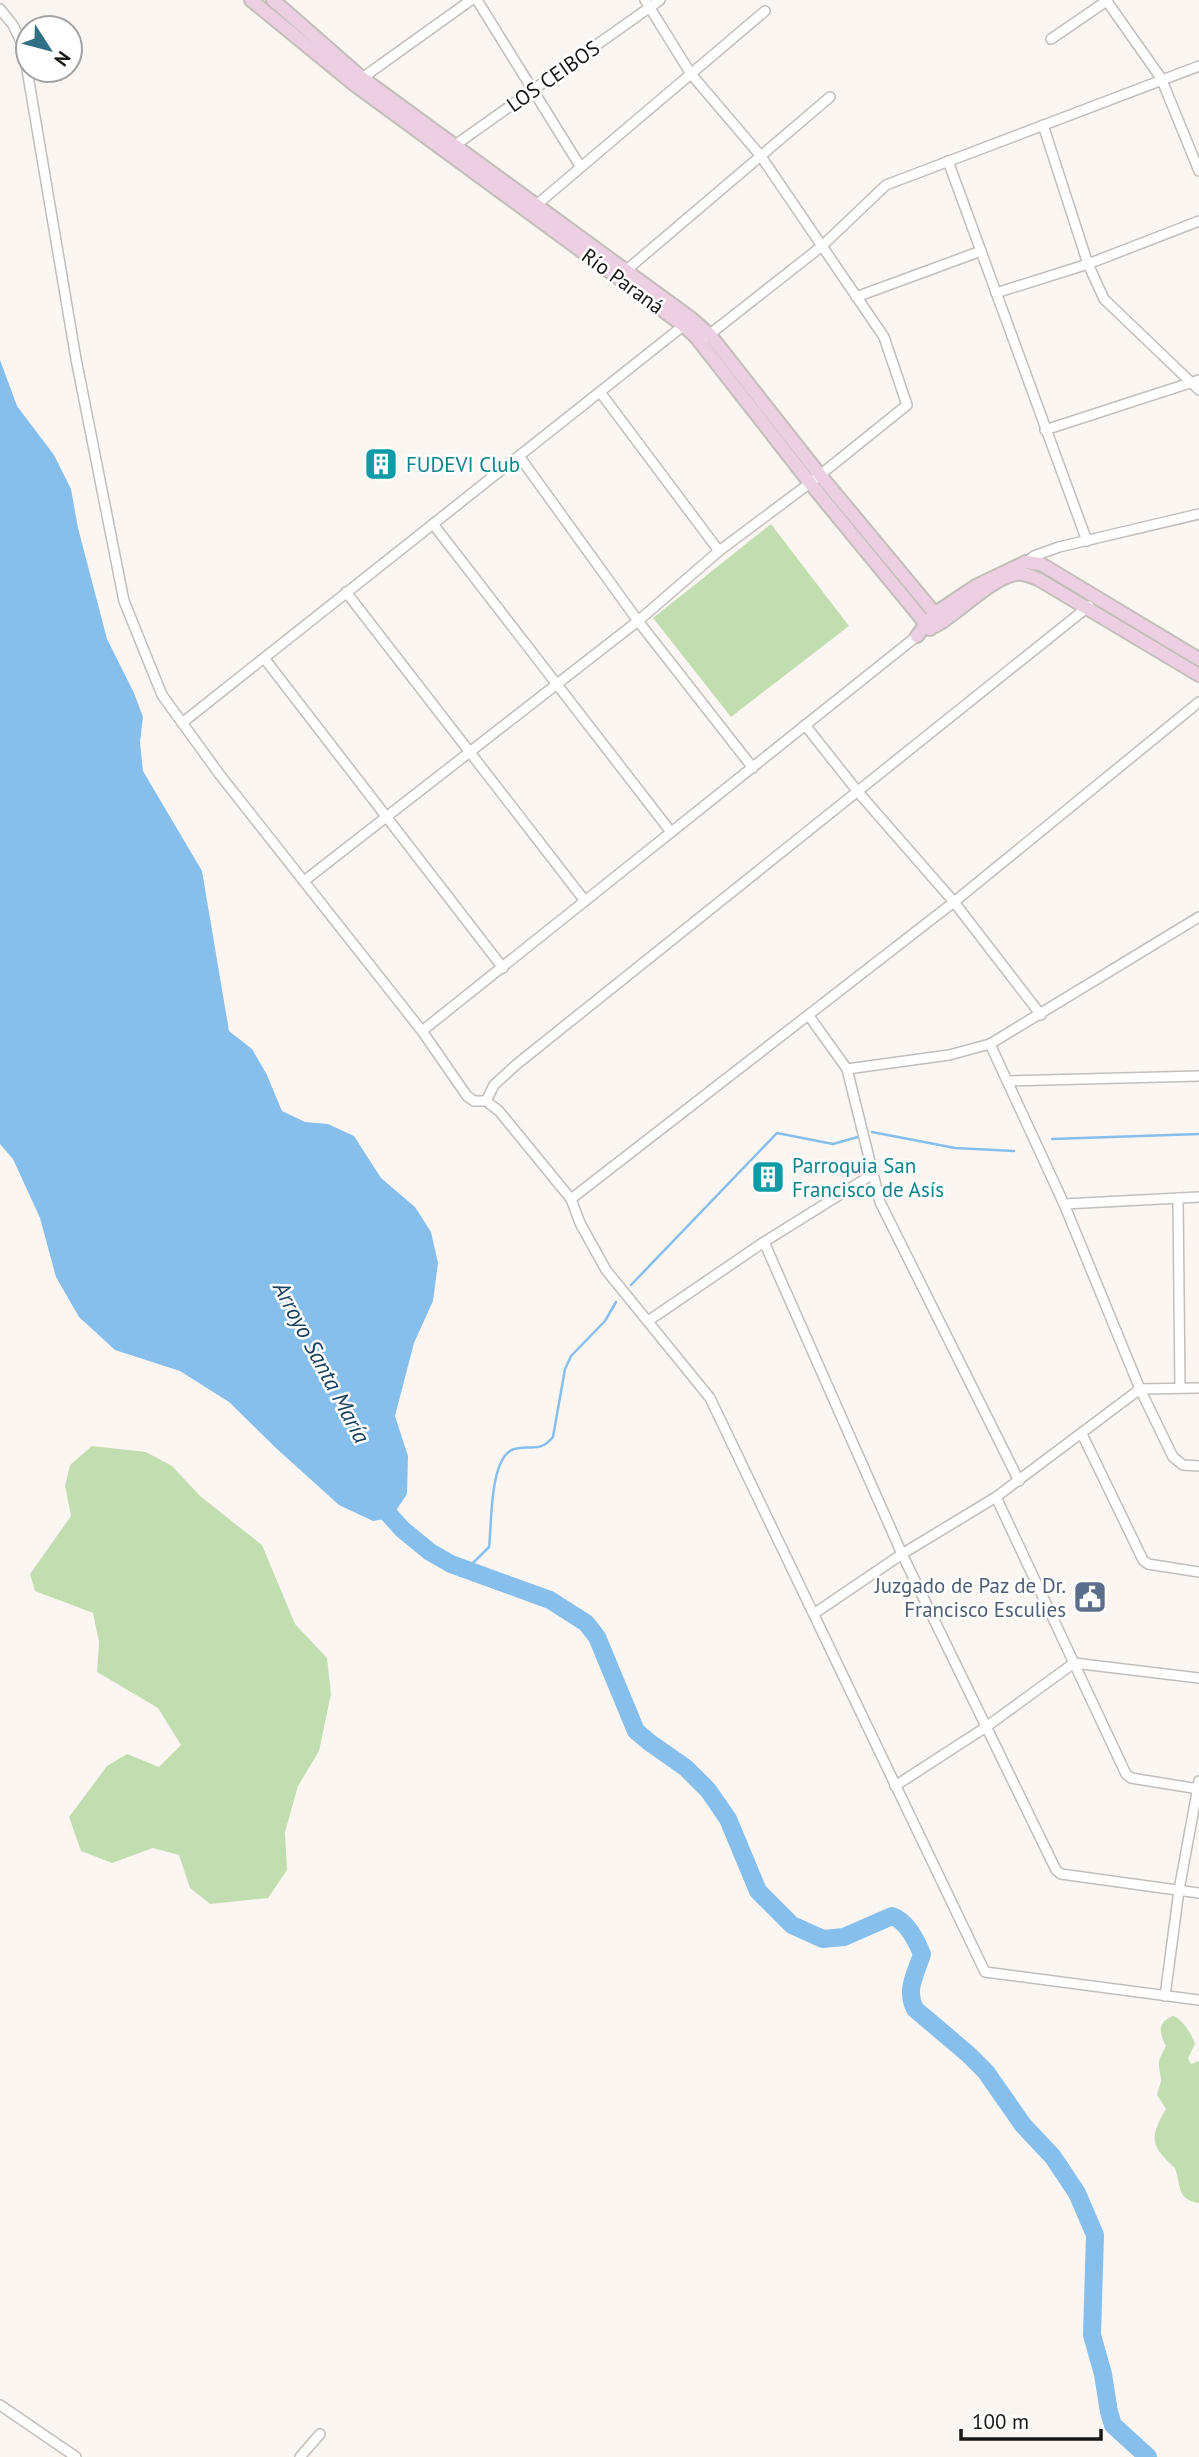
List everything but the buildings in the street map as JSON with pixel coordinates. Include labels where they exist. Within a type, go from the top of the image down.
[{"type":"street","name":"Río Paraná","points":[[251,0],[270,3],[358,81],[688,322],[705,338],[815,479],[933,623]]},
{"type":"street","points":[[358,81],[471,0]]},
{"type":"street","points":[[477,0],[580,166]]},
{"type":"street","name":"LOS CEIBOS","points":[[450,149],[647,4],[660,0]]},
{"type":"street","points":[[1051,39],[1107,0],[1162,80],[1199,171]]},
{"type":"street","points":[[304,881],[638,621],[719,551],[907,405],[884,337],[760,155],[691,74],[647,4]]},
{"type":"street","points":[[0,9],[13,25],[23,46],[76,359],[124,601],[162,695],[220,775],[422,1031],[467,1096],[474,1101],[486,1101],[516,1130],[571,1199],[596,1256],[710,1398],[985,1972],[1199,2000]]},
{"type":"street","points":[[533,208],[765,11]]},
{"type":"street","points":[[705,338],[821,246],[886,185],[1199,66]]},
{"type":"street","points":[[622,274],[830,97]]},
{"type":"street","points":[[1043,125],[1088,264],[1104,299],[1197,384]]},
{"type":"street","points":[[948,161],[1087,541]]},
{"type":"street","points":[[996,293],[1088,264],[1199,221]]},
{"type":"street","points":[[856,297],[981,251]]},
{"type":"street","points":[[182,723],[688,322]]},
{"type":"street","points":[[1045,430],[1197,384]]},
{"type":"street","points":[[600,392],[719,551]]},
{"type":"street","points":[[519,456],[638,621],[753,768]]},
{"type":"street","points":[[422,1031],[753,768],[976,586],[1034,556],[1199,514]]},
{"type":"street","points":[[433,524],[671,832]]},
{"type":"street","points":[[1026,562],[1041,564],[1199,659]]},
{"type":"street","points":[[933,623],[1013,574],[1025,573],[1199,675]]},
{"type":"street","points":[[346,593],[586,901]]},
{"type":"street","points":[[486,1101],[494,1085],[517,1064],[1098,598]]},
{"type":"street","points":[[264,658],[503,968]]},
{"type":"street","points":[[571,1199],[954,902],[1199,702]]},
{"type":"street","points":[[805,725],[858,792],[954,902],[1041,1015]]},
{"type":"street","points":[[846,1069],[949,1055],[990,1044],[1199,917]]},
{"type":"street","points":[[809,1016],[846,1069],[880,1202],[1019,1481]]},
{"type":"street","points":[[990,1044],[1064,1205],[1140,1389],[1173,1457],[1183,1465],[1199,1466]]},
{"type":"street","points":[[1007,1081],[1199,1076]]},
{"type":"street","points":[[648,1321],[764,1242],[873,1174]]},
{"type":"street","points":[[1064,1205],[1199,1197]]},
{"type":"street","points":[[1178,1198],[1180,1388]]},
{"type":"street","points":[[764,1242],[902,1553],[1056,1870],[1061,1874],[1199,1893]]},
{"type":"street","points":[[815,1613],[902,1553],[996,1497],[1140,1389],[1199,1388]]},
{"type":"street","points":[[1082,1434],[1143,1560],[1149,1564],[1199,1573]]},
{"type":"street","points":[[996,1497],[1126,1774],[1132,1778],[1198,1786],[1179,1890],[1165,1996]]},
{"type":"street","points":[[895,1786],[986,1727],[1074,1663],[1199,1678]]},
{"type":"street","points":[[0,2405],[76,2457]]},
{"type":"street","points":[[300,2457],[320,2434]]},
{"type":"green space","points":[[771,524],[849,626],[731,717],[653,618]]},
{"type":"green space","points":[[92,1446],[146,1452],[172,1466],[200,1496],[262,1545],[295,1624],[327,1658],[331,1694],[319,1751],[298,1786],[285,1832],[287,1870],[268,1898],[210,1904],[190,1888],[179,1855],[153,1848],[112,1863],[81,1851],[69,1817],[107,1766],[127,1754],[159,1767],[181,1745],[158,1708],[97,1672],[99,1642],[93,1613],[35,1591],[30,1574],[71,1516],[65,1486],[70,1465]]},
{"type":"green space","points":[[1173,2016],[1183,2024],[1194,2040],[1195,2044],[1188,2058],[1191,2064],[1199,2061],[1199,2203],[1186,2199],[1183,2195],[1175,2168],[1161,2154],[1155,2141],[1157,2127],[1166,2109],[1157,2095],[1161,2079],[1159,2062],[1166,2046],[1161,2028],[1164,2021]]},
{"type":"water","points":[[0,360],[17,406],[54,455],[71,489],[78,528],[107,639],[143,717],[140,742],[143,771],[202,871],[229,1031],[252,1049],[267,1075],[282,1111],[305,1122],[328,1124],[354,1136],[381,1178],[415,1207],[431,1232],[438,1263],[433,1301],[414,1343],[395,1416],[408,1456],[407,1494],[391,1518],[373,1521],[339,1505],[229,1402],[180,1371],[115,1350],[79,1317],[56,1277],[40,1218],[13,1159],[0,1144]]},
{"type":"waterway","points":[[872,1132],[955,1148],[1014,1151]]},
{"type":"waterway","points":[[631,1285],[777,1133],[833,1144],[858,1137]]},
{"type":"waterway","points":[[1052,1139],[1199,1134]]},
{"type":"waterway","points":[[467,1569],[489,1547],[493,1493],[500,1465],[514,1449],[539,1447],[553,1437],[565,1369],[571,1356],[605,1321],[616,1302]]},
{"type":"waterway","name":"Arroyo Santa María","points":[[377,1501],[402,1529],[430,1552],[451,1564],[550,1600],[586,1623],[597,1637],[636,1731],[686,1768],[708,1790],[728,1819],[758,1891],[792,1925],[823,1939],[844,1937],[892,1916],[907,1927],[922,1954],[911,1988],[915,2009],[986,2072],[1023,2125],[1053,2157],[1077,2193],[1095,2235],[1092,2335],[1103,2374],[1109,2412],[1113,2425],[1148,2457]]},
{"type":"place","name":"FUDEVI Club","points":[[381,464]]},
{"type":"place","name":"Parroquia San Francisco de Asís","points":[[768,1177]]},
{"type":"place","name":"Juzgado de Paz de Dr. Francisco Esculies","points":[[1090,1597]]}]
